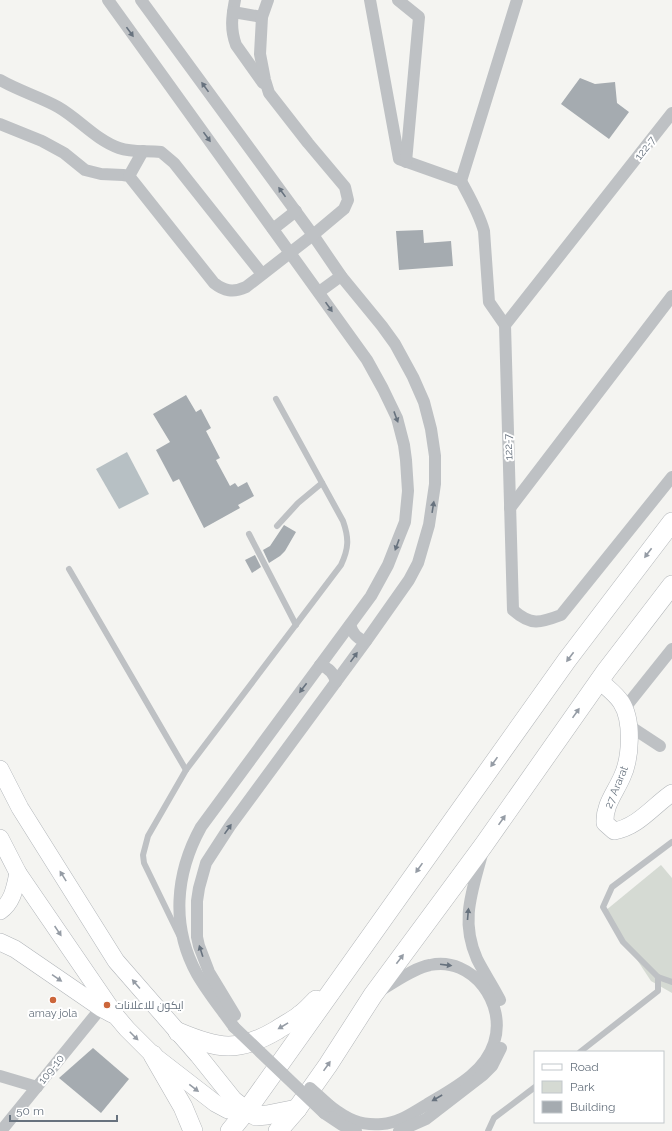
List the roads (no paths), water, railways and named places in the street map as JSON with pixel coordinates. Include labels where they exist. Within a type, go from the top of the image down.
[{"type":"main road","points":[[230,1131],[247,1110],[567,660],[672,522]]},
{"type":"main road","points":[[278,1131],[297,1109],[328,1065],[373,995],[483,846],[599,680],[672,585]]},
{"type":"main road","name":"27 Ararat","points":[[599,680],[621,701],[630,736],[628,755],[623,776],[605,814],[605,823],[614,830],[625,829],[639,820],[672,793]]},
{"type":"main road","points":[[0,769],[20,808],[116,961],[178,1032],[234,1100],[256,1116],[297,1109]]},
{"type":"main road","points":[[0,838],[18,873],[116,1016],[127,1029],[153,1055],[215,1103],[228,1110],[247,1110]]},
{"type":"main road","points":[[0,911],[9,903],[13,896],[18,873]]},
{"type":"main road","points":[[0,942],[26,956],[101,1008],[116,1016]]},
{"type":"main road","points":[[178,1032],[209,1044],[238,1046],[250,1043],[268,1035],[300,1015],[344,973]]},
{"type":"main road","points":[[153,1055],[184,1107],[193,1131]]},
{"type":"main road","points":[[246,1131],[247,1110]]},
{"type":"street","points":[[108,0],[367,360],[397,418],[406,460],[408,491],[405,522],[395,550],[380,581],[350,625],[201,827],[190,848],[182,876],[179,899],[180,921],[188,952],[202,982],[237,1025],[342,1125],[356,1131]]},
{"type":"street","points":[[141,0],[313,234],[341,276],[382,326],[397,348],[413,377],[428,415],[435,456],[435,484],[429,525],[418,563],[403,590],[230,826],[206,863],[199,888],[196,914],[197,937],[209,972],[237,1025]]},
{"type":"street","points":[[0,124],[42,141],[64,153],[85,170],[101,174],[130,176],[204,273],[220,288],[227,291],[240,290],[246,287],[344,209],[348,200],[346,190],[269,93],[236,45],[232,30],[235,0]]},
{"type":"street","points":[[268,0],[262,18],[259,39],[260,54],[269,93]]},
{"type":"street","points":[[370,0],[400,159],[461,181],[482,220],[489,302],[505,325]]},
{"type":"street","points":[[398,0],[419,17],[406,162]]},
{"type":"street","points":[[461,181],[517,0]]},
{"type":"street","points":[[233,12],[262,18]]},
{"type":"street","points":[[0,80],[58,107],[110,144],[124,149],[161,152],[170,159],[262,274]]},
{"type":"street","name":"122-7","points":[[672,113],[505,325],[513,610],[529,620],[538,622],[561,615],[672,477]]},
{"type":"street","points":[[130,176],[143,151]]},
{"type":"street","points":[[273,229],[296,211]]},
{"type":"street","points":[[319,292],[341,276]]},
{"type":"street","points":[[510,508],[672,296]]},
{"type":"street","points":[[350,625],[354,634],[366,641]]},
{"type":"street","points":[[624,709],[672,649]]},
{"type":"street","points":[[320,665],[332,673],[336,682]]},
{"type":"street","points":[[628,726],[660,746]]},
{"type":"street","points":[[399,1131],[426,1119],[483,1075],[495,1061],[502,1044],[503,1019],[501,1002],[477,959],[468,933],[470,901],[483,846]]},
{"type":"street","points":[[327,1110],[354,1122],[363,1124],[392,1123],[400,1120],[451,1091],[470,1076],[487,1058],[494,1042],[496,1034],[496,1016],[491,998],[476,978],[463,969],[442,964],[424,966],[373,995]]},
{"type":"street","name":"109-10","points":[[1,1131],[101,1008]]},
{"type":"street","points":[[0,1076],[37,1087]]},
{"type":"lane","points":[[188,952],[147,872],[143,854],[148,836],[186,770],[341,565],[347,550],[347,533],[343,521],[276,399]]},
{"type":"lane","points":[[277,526],[298,503],[322,483]]},
{"type":"lane","points":[[249,534],[296,625]]},
{"type":"lane","points":[[69,569],[186,770]]},
{"type":"lane","points":[[672,842],[612,887],[603,907],[623,942],[658,977],[672,982]]},
{"type":"lane","points":[[581,1051],[658,992],[658,977]]},
{"type":"lane","points":[[488,1131],[494,1118],[534,1088]]},
{"type":"place","name":"amay jola","points":[[53,1000]]},
{"type":"place","name":"ايكون للاعلانات","points":[[107,1005]]}]
